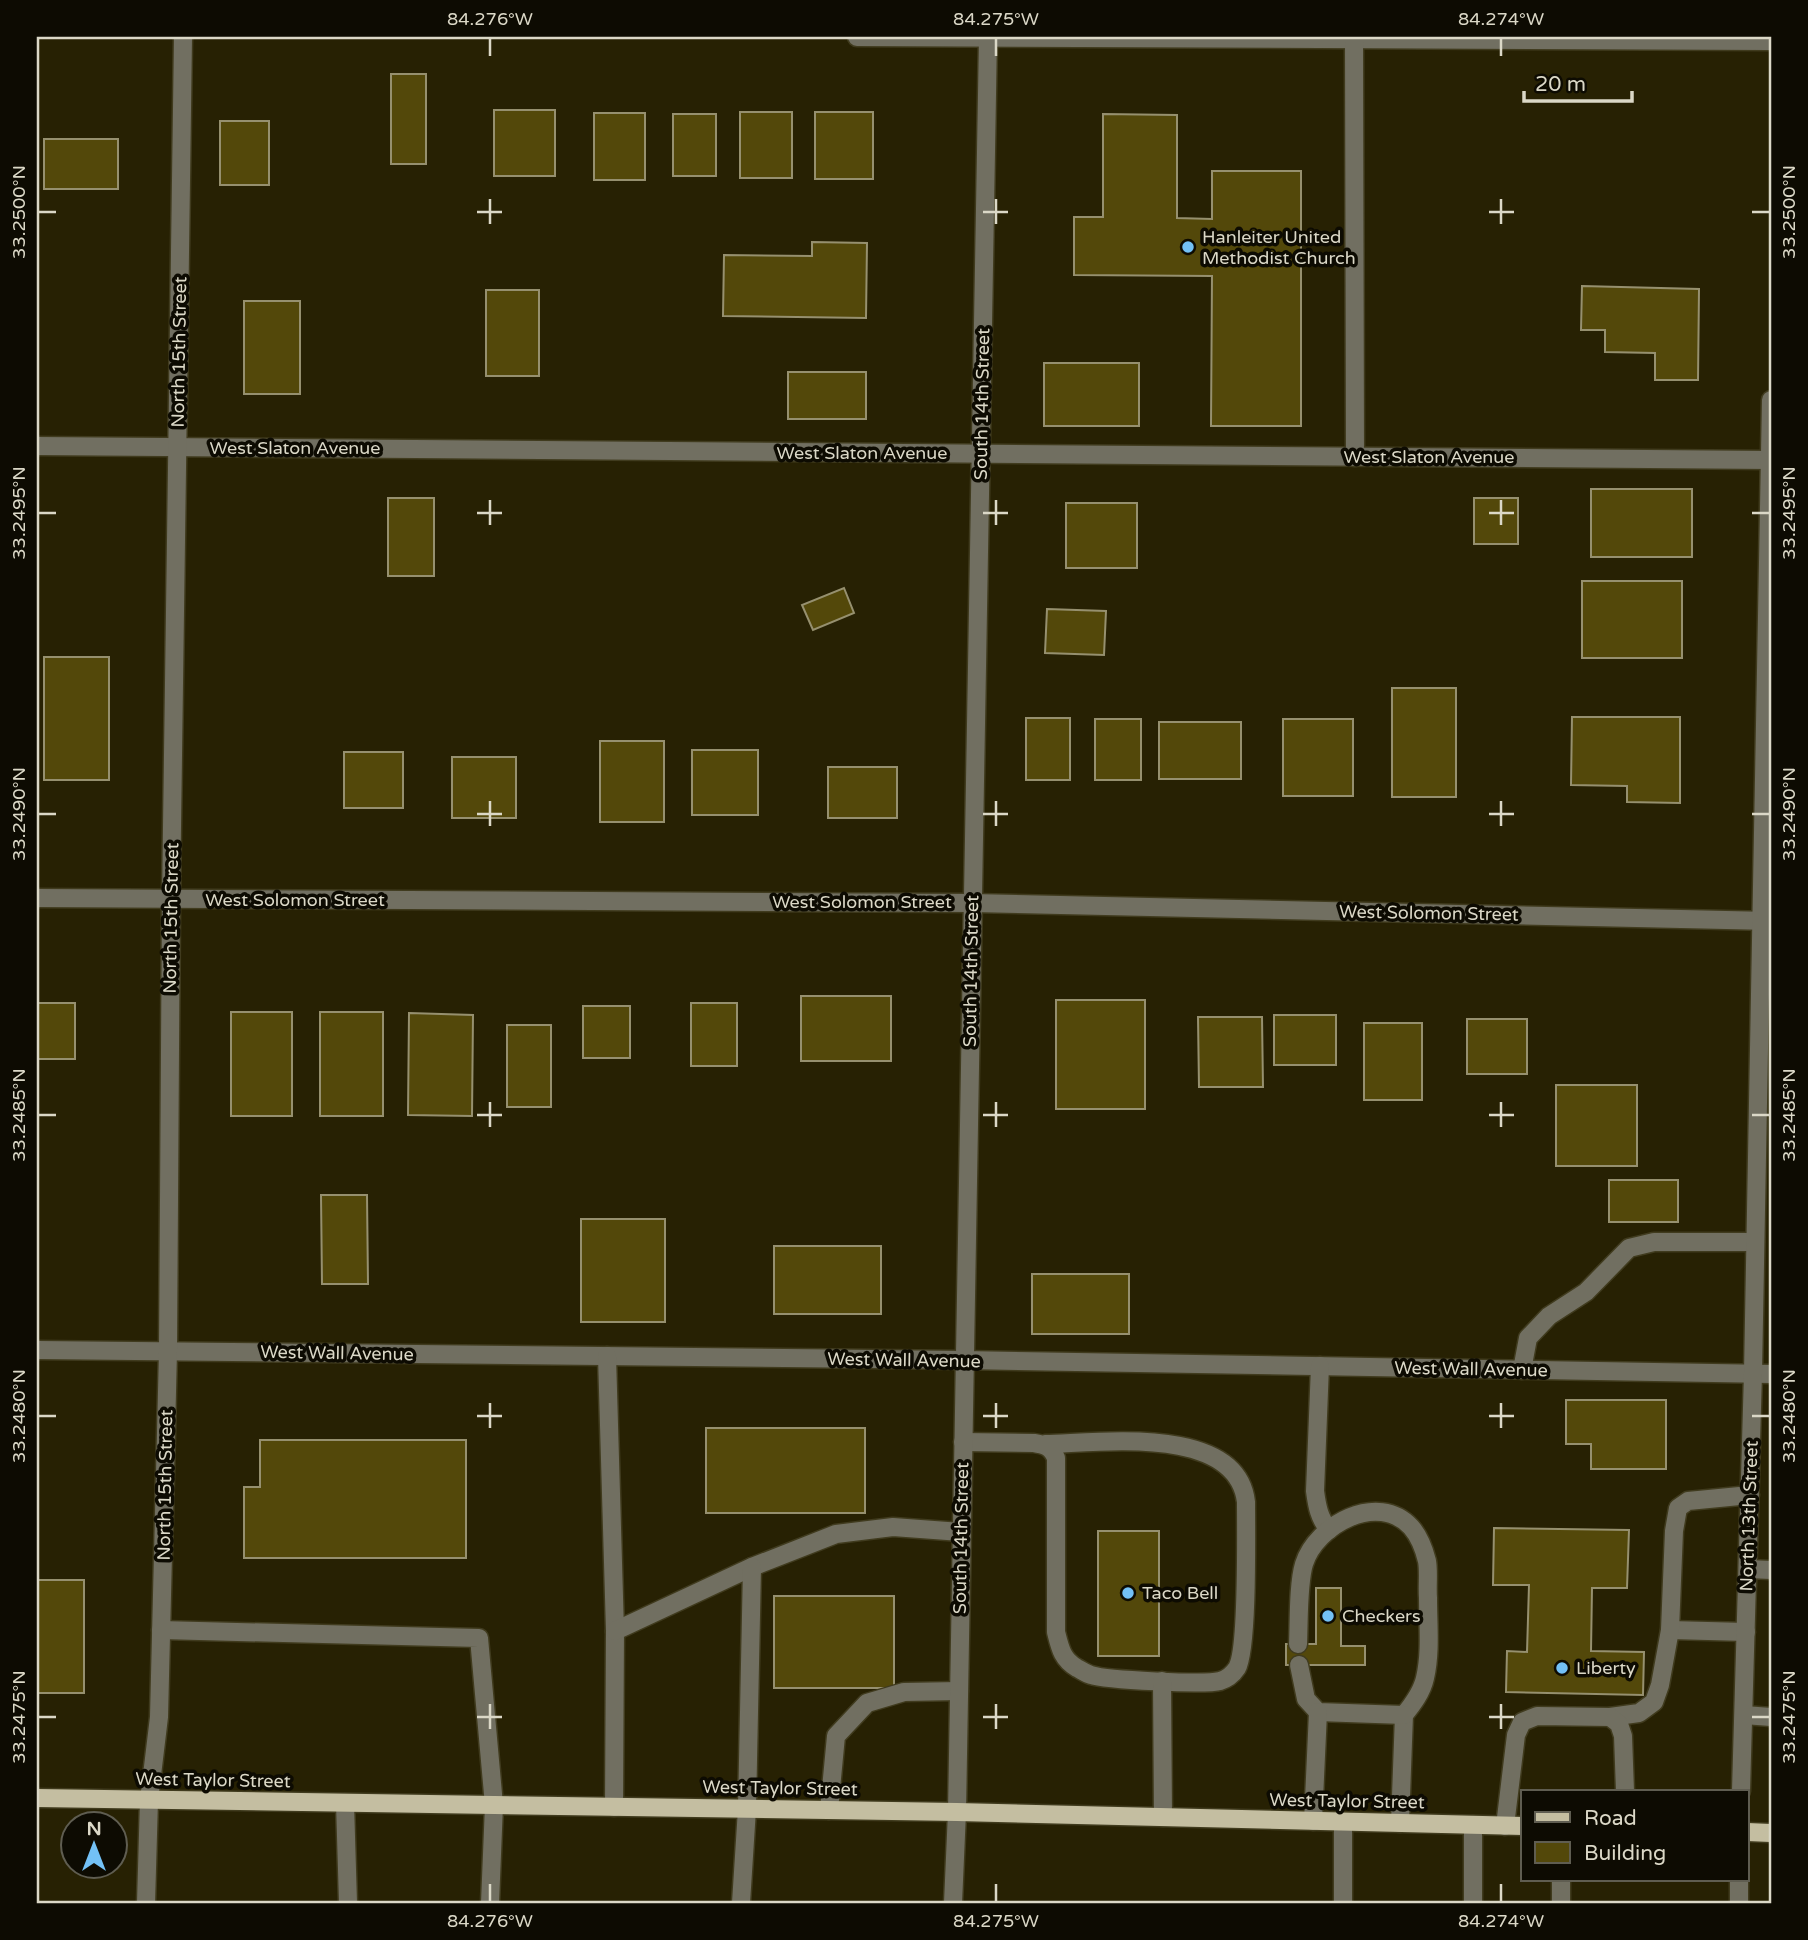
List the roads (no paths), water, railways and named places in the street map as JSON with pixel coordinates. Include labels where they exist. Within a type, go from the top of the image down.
[{"type":"main road","name":"West Taylor Street","points":[[37,1798],[957,1812],[1514,1826]]},
{"type":"main road","points":[[1748,1832],[1771,1833]]},
{"type":"street","name":"North 15th Street","points":[[146,1903],[149,1800],[159,1717],[162,1630],[183,37]]},
{"type":"street","points":[[857,37],[1771,41]]},
{"type":"street","name":"South 14th Street","points":[[953,1903],[957,1812],[988,37]]},
{"type":"street","points":[[1354,40],[1355,457]]},
{"type":"street","name":"North 13th Street","points":[[1741,1790],[1766,921],[1771,400]]},
{"type":"street","name":"West Slaton Avenue","points":[[37,446],[1770,460]]},
{"type":"street","name":"West Solomon Street","points":[[37,898],[972,903],[1766,921]]},
{"type":"street","points":[[1522,1370],[1528,1339],[1549,1316],[1586,1292],[1629,1248],[1654,1242],[1755,1242]]},
{"type":"street","name":"West Wall Avenue","points":[[37,1350],[964,1360],[1771,1374]]},
{"type":"street","points":[[607,1356],[615,1631],[614,1807]]},
{"type":"street","points":[[1320,1366],[1315,1491],[1317,1508],[1329,1530]]},
{"type":"street","points":[[963,1442],[1152,1443],[1189,1447],[1219,1460],[1238,1478],[1244,1490],[1246,1517],[1240,1660],[1229,1677],[1219,1682],[1092,1676],[1076,1668],[1060,1651],[1056,1632],[1058,1476],[1056,1458],[1052,1449],[1045,1444]]},
{"type":"street","points":[[1514,1826],[1516,1735],[1522,1722],[1537,1716],[1610,1717],[1639,1713],[1654,1702],[1660,1685],[1670,1630],[1674,1531],[1678,1508],[1688,1501],[1750,1495]]},
{"type":"street","points":[[1297,1644],[1304,1565],[1312,1547],[1329,1530],[1347,1518],[1368,1512],[1388,1513],[1401,1518],[1419,1539],[1427,1562],[1429,1653],[1424,1680],[1415,1702],[1404,1715],[1400,1823]]},
{"type":"street","points":[[615,1631],[752,1567],[836,1534],[893,1527],[961,1532]]},
{"type":"street","points":[[741,1903],[747,1809],[752,1567]]},
{"type":"street","points":[[1748,1569],[1771,1570]]},
{"type":"street","points":[[162,1630],[479,1638],[494,1805],[490,1903]]},
{"type":"street","points":[[1670,1630],[1746,1632]]},
{"type":"street","points":[[1299,1665],[1306,1699],[1318,1712],[1404,1715]]},
{"type":"street","points":[[1162,1681],[1163,1817]]},
{"type":"street","points":[[829,1810],[833,1745],[836,1736],[867,1703],[904,1692],[959,1691]]},
{"type":"street","points":[[1313,1821],[1318,1712]]},
{"type":"street","points":[[1744,1715],[1771,1717]]},
{"type":"street","points":[[1610,1717],[1619,1724],[1623,1736],[1625,1790]]},
{"type":"street","points":[[345,1803],[348,1903]]},
{"type":"street","points":[[1343,1822],[1343,1903]]},
{"type":"street","points":[[1473,1825],[1473,1903]]},
{"type":"street","points":[[1561,1881],[1561,1903]]},
{"type":"street","points":[[1739,1903],[1740,1881]]},
{"type":"place","name":"Hanleiter United Methodist Church","points":[[1188,247]]},
{"type":"place","name":"Taco Bell","points":[[1128,1593]]},
{"type":"place","name":"Checkers","points":[[1328,1616]]},
{"type":"place","name":"Liberty","points":[[1562,1668]]}]
